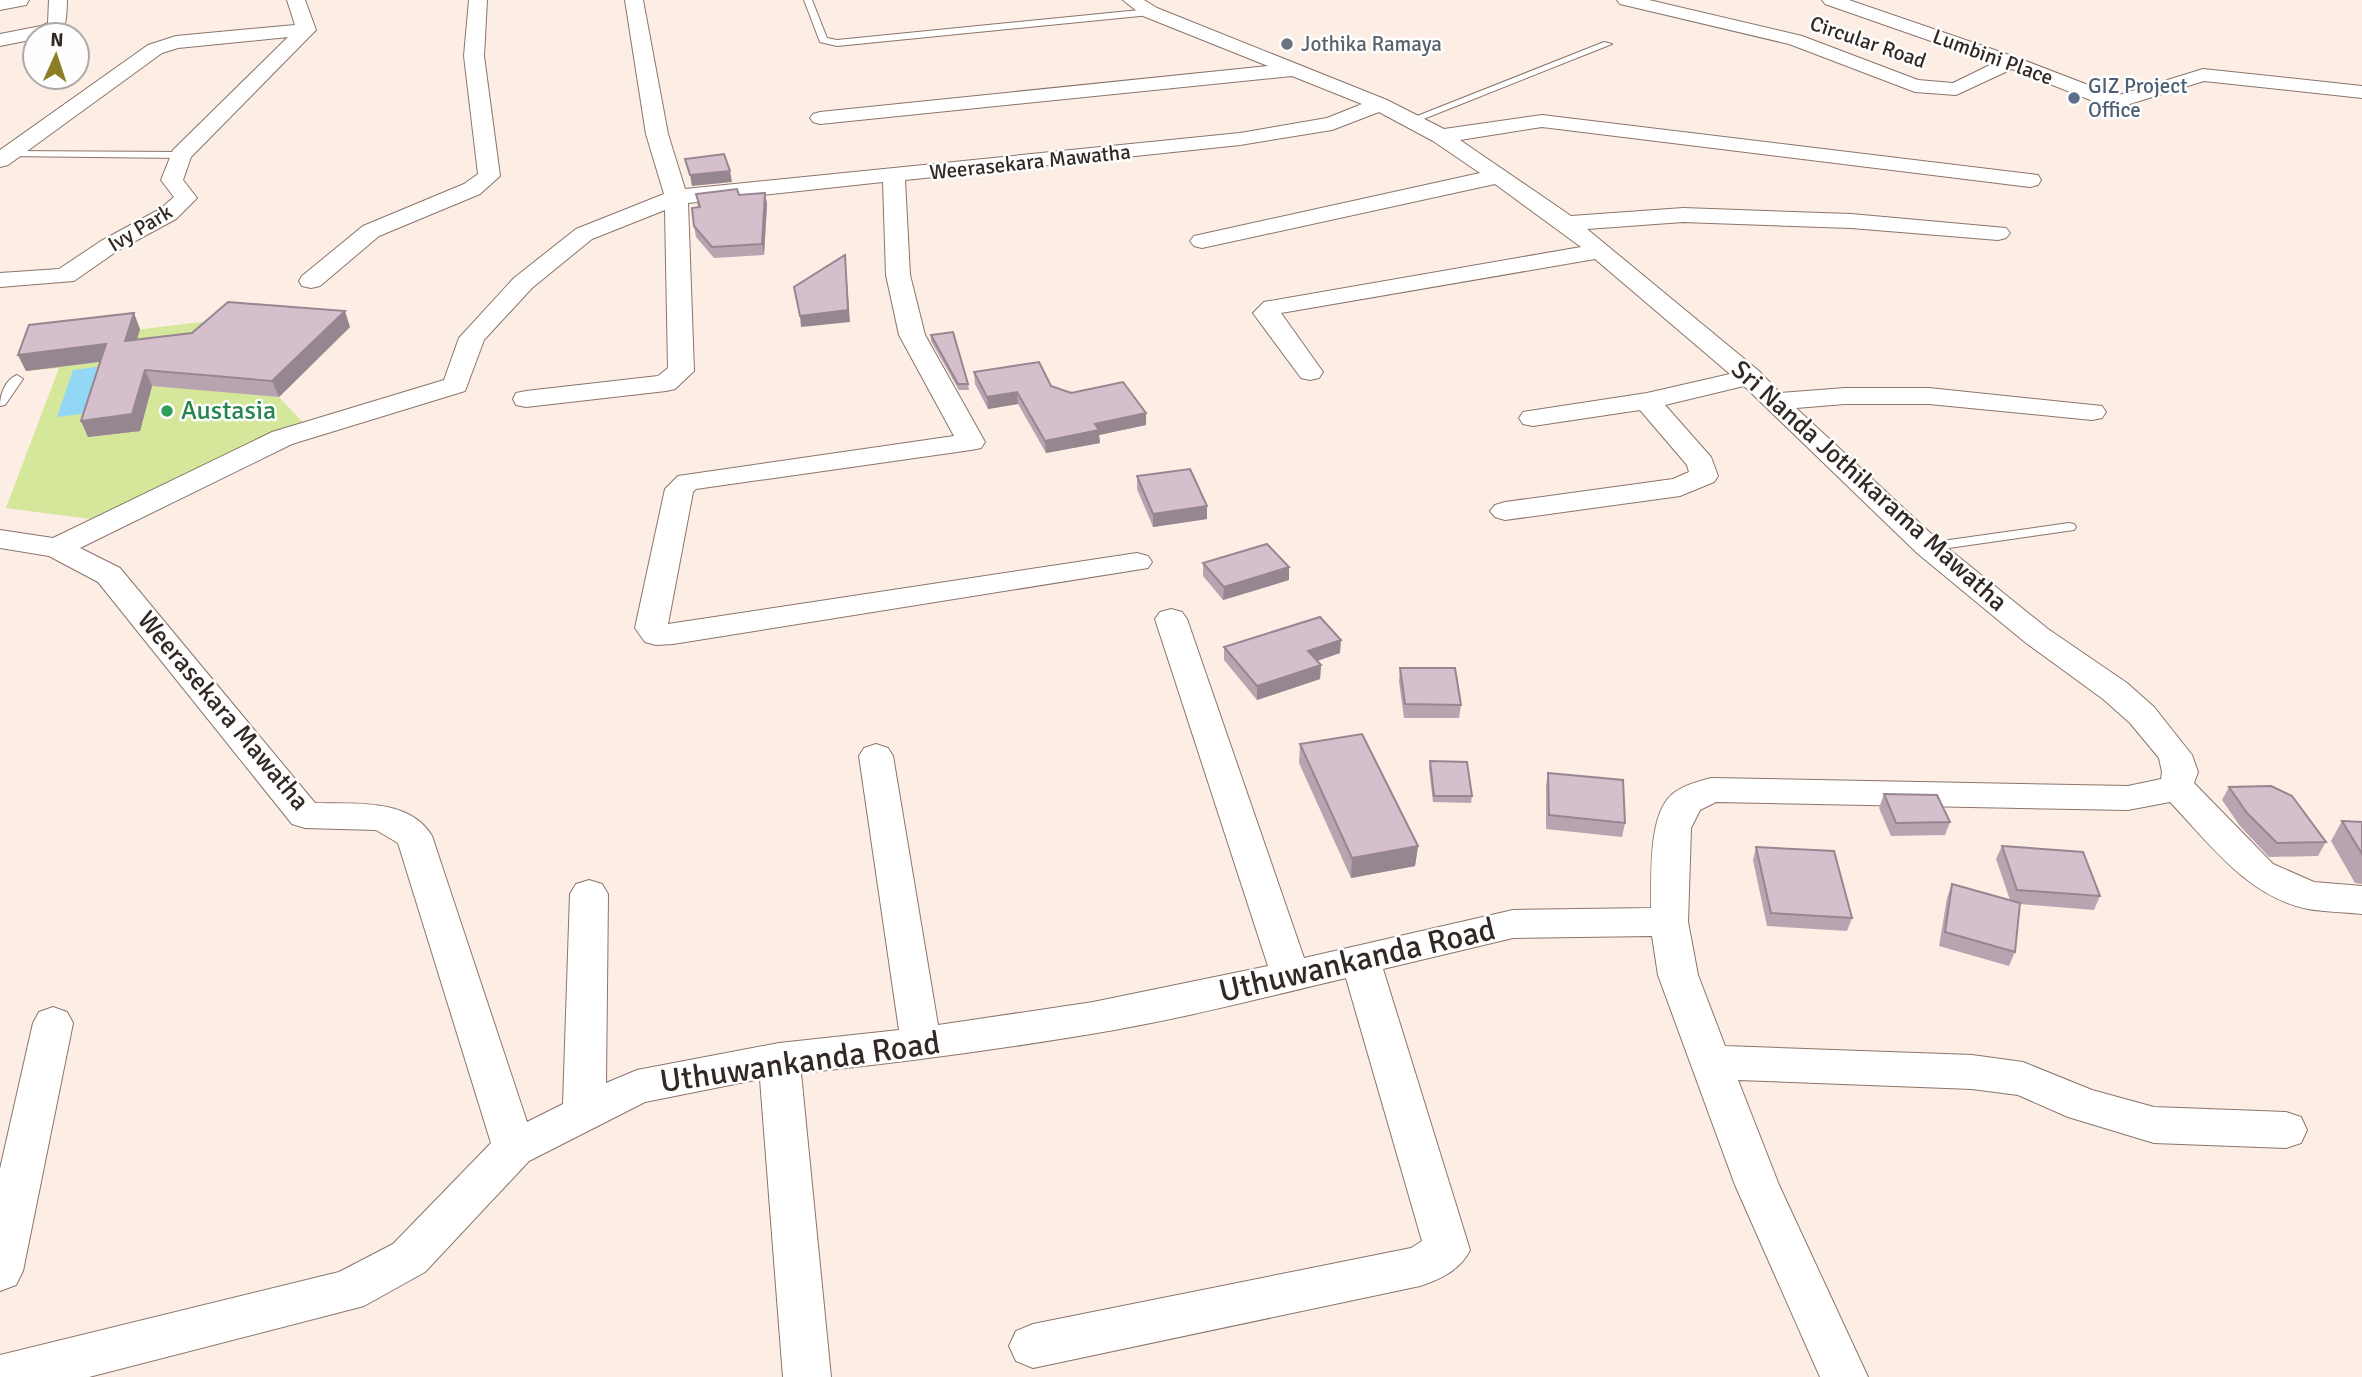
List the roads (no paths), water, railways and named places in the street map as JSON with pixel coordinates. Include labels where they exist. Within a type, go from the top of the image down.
[{"type":"main road","points":[[0,4],[18,0]]},
{"type":"street","points":[[0,40],[47,31],[57,25],[58,0]]},
{"type":"street","points":[[296,0],[306,30]]},
{"type":"street","points":[[311,281],[370,231],[472,190],[489,176],[474,56],[478,0]]},
{"type":"street","points":[[526,399],[666,383],[681,371],[676,197],[657,134],[634,0]]},
{"type":"street","name":"Circular Road","points":[[1626,0],[1795,40],[1915,86],[1956,89],[2011,62]]},
{"type":"street","name":"Lumbini Place","points":[[1831,0],[2011,62],[2105,99],[2120,101],[2203,75],[2362,92]]},
{"type":"street","name":"Sri Nanda Jothikarama Mawatha","points":[[1141,6],[1380,104],[1412,120],[1441,136],[1566,223],[1750,377],[1773,402],[1928,547],[2037,636],[2115,691],[2142,715],[2175,755],[2180,772],[2176,786]]},
{"type":"street","points":[[181,155],[306,30]]},
{"type":"street","points":[[4,157],[155,49],[176,42],[306,30]]},
{"type":"street","points":[[820,118],[1295,70]]},
{"type":"street","name":"Weerasekara Mawatha","points":[[57,548],[282,439],[456,385],[472,338],[523,283],[584,234],[676,197],[1240,139],[1332,124],[1380,104]]},
{"type":"street","points":[[1441,136],[1542,121],[2030,180]]},
{"type":"street","name":"Ivy Park","points":[[0,279],[65,276],[109,246],[168,214],[186,198],[172,180],[181,155]]},
{"type":"street","points":[[894,176],[898,275],[912,335],[971,442],[688,482],[679,489],[651,628],[656,635],[673,634],[1137,562]]},
{"type":"street","points":[[1202,240],[1499,176]]},
{"type":"street","points":[[1566,223],[1683,215],[1851,221],[1998,233]]},
{"type":"street","points":[[1310,372],[1266,313],[1273,307],[1600,251]]},
{"type":"street","points":[[1533,418],[1647,401],[1750,377]]},
{"type":"street","points":[[1773,402],[1845,396],[1929,396],[2092,412]]},
{"type":"street","points":[[1505,511],[1680,487],[1703,476],[1702,463],[1647,401]]},
{"type":"street","name":"Weerasekara Mawatha","points":[[0,539],[57,548],[109,575],[305,815],[383,818],[414,836],[514,1148]]},
{"type":"street","points":[[1171,619],[1290,974]]},
{"type":"street","points":[[876,756],[921,1044]]},
{"type":"street","points":[[1844,1377],[1757,1185],[1713,1062],[1678,975],[1669,922],[1673,828],[1680,809],[1687,801],[1711,790],[2128,798],[2156,794],[2176,786],[2260,873],[2308,895],[2362,900]]},
{"type":"street","points":[[584,1113],[589,894]]},
{"type":"street","name":"Uthuwankanda Road","points":[[0,1377],[348,1291],[409,1258],[514,1148],[638,1087],[779,1059],[921,1044],[1093,1018],[1191,999],[1513,924],[1669,922]]},
{"type":"street","points":[[1033,1346],[1420,1266],[1447,1250],[1360,958]]},
{"type":"street","points":[[0,1271],[53,1023]]},
{"type":"street","points":[[779,1059],[807,1377]]},
{"type":"street","points":[[1713,1062],[1972,1072],[2023,1079],[2083,1105],[2154,1125],[2286,1130]]},
{"type":"lane","points":[[807,0],[823,40],[837,44],[1141,6]]},
{"type":"lane","points":[[1412,120],[1607,44]]},
{"type":"lane","points":[[4,157],[181,155]]},
{"type":"lane","points":[[0,402],[17,379]]},
{"type":"lane","points":[[1928,547],[2069,527]]},
{"type":"water","points":[[111,365],[97,412],[57,417],[73,370]]},
{"type":"place","name":"Jothika Ramaya","points":[[1287,44]]},
{"type":"place","name":"GIZ Project Office","points":[[2074,98]]},
{"type":"place","name":"Austasia","points":[[167,411]]}]
